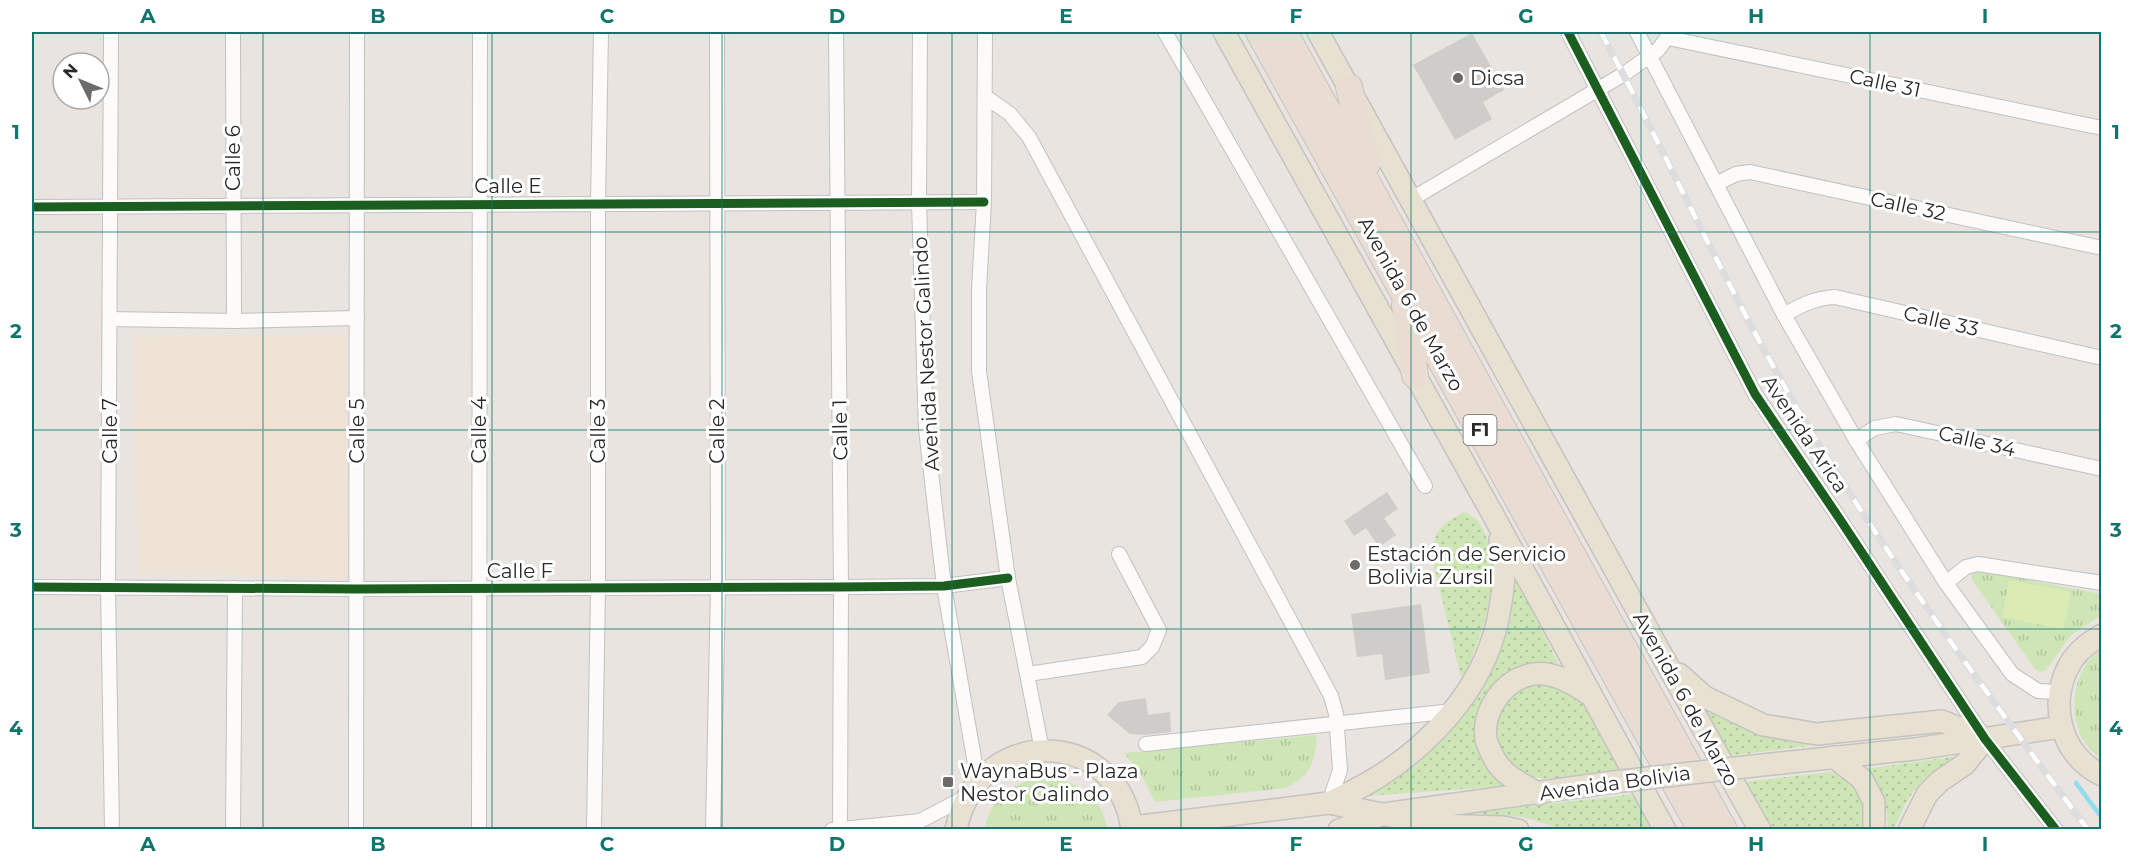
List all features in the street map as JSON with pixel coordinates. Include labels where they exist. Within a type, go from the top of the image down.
[{"type":"highway","name":"Avenida 6 de Marzo","points":[[1259,32],[1701,830]]},
{"type":"highway","name":"Avenida 6 de Marzo","points":[[1284,32],[1724,830]]},
{"type":"highway","points":[[1349,87],[1373,193]]},
{"type":"highway","points":[[1402,290],[1415,375]]},
{"type":"main road","name":"Avenida 6 de Marzo","points":[[1224,32],[1492,513],[1665,830]]},
{"type":"main road","name":"Avenida 6 de Marzo","points":[[1318,32],[1760,830]]},
{"type":"main road","points":[[1329,803],[1376,778],[1413,752],[1438,729],[1473,682],[1489,650],[1499,618],[1506,573],[1492,513]]},
{"type":"main road","points":[[2102,635],[2087,644],[2074,658],[2065,674],[2058,710],[2061,727],[2069,745],[2081,761],[2102,775]]},
{"type":"main road","points":[[1664,659],[1705,696],[1763,725],[1817,734],[1942,721],[1985,739],[1965,764],[1940,781],[1927,794],[1909,830]]},
{"type":"main road","points":[[1539,794],[1513,778],[1496,762],[1486,738],[1488,716],[1496,698],[1512,683],[1530,674],[1549,675],[1571,681],[1592,696]]},
{"type":"main road","name":"Avenida Bolivia","points":[[1339,830],[1384,814],[1613,782],[1915,749],[2061,727]]},
{"type":"main road","points":[[956,830],[972,789],[993,767],[1011,757],[1042,750],[1068,753],[1092,764],[1112,780],[1126,802],[1132,828]]},
{"type":"main road","points":[[1834,758],[1863,779],[1874,802],[1874,830]]},
{"type":"main road","name":"Avenida Bolivia","points":[[1132,828],[1329,803],[1384,814]]},
{"type":"main road","points":[[1384,814],[1434,825],[1503,827],[1518,830]]},
{"type":"street","name":"Calle 7","points":[[111,32],[108,587],[112,830]]},
{"type":"street","name":"Calle 6","points":[[233,32],[234,321]]},
{"type":"street","name":"Calle 5","points":[[356,830],[357,32]]},
{"type":"street","name":"Calle 4","points":[[479,830],[480,32]]},
{"type":"street","name":"Calle 3","points":[[594,830],[598,589],[600,32]]},
{"type":"street","name":"Calle 2","points":[[713,830],[718,588],[717,32]]},
{"type":"street","name":"Calle 1","points":[[836,32],[841,587],[836,829]]},
{"type":"street","name":"Avenida Nestor Galindo","points":[[920,32],[919,202],[926,429],[944,586],[972,789]]},
{"type":"street","points":[[985,32],[986,97],[984,202],[979,290],[979,371],[1008,578],[1042,750]]},
{"type":"street","points":[[1165,32],[1425,486]]},
{"type":"street","name":"Avenida Arica","points":[[1569,32],[1755,394],[1985,739],[2056,830]]},
{"type":"street","name":"Avenida Arica","points":[[1637,32],[1784,315],[1856,440],[1946,583],[2012,674],[2038,691],[2060,692]]},
{"type":"street","points":[[1410,200],[1598,90],[1650,56],[1663,45],[1669,35]]},
{"type":"street","name":"Calle 31","points":[[1669,35],[2102,128]]},
{"type":"street","points":[[986,97],[1010,114],[1029,137],[1331,696],[1337,724],[1340,770],[1329,803]]},
{"type":"street","name":"Calle 32","points":[[1716,184],[1736,174],[1750,172],[2102,248]]},
{"type":"street","name":"Calle E","points":[[32,207],[984,202]]},
{"type":"street","name":"Calle 33","points":[[1784,315],[1812,300],[1835,297],[2102,358]]},
{"type":"street","points":[[111,319],[234,321],[357,318]]},
{"type":"street","name":"Calle 34","points":[[1856,440],[1875,428],[1896,424],[2102,469]]},
{"type":"street","points":[[1028,674],[1142,657],[1152,647],[1159,630],[1119,554]]},
{"type":"street","points":[[1946,583],[1966,567],[1978,564],[2102,583]]},
{"type":"street","name":"Calle F","points":[[32,587],[598,589],[841,587],[944,586],[1008,578]]},
{"type":"street","points":[[233,830],[235,588]]},
{"type":"street","points":[[1146,744],[1453,711]]},
{"type":"street","points":[[836,829],[920,820],[972,789]]},
{"type":"shaded area","points":[[346,334],[347,578],[138,573],[133,337]]},
{"type":"green space","points":[[1465,512],[1477,520],[1482,527],[1490,549],[1492,568],[1488,607],[1483,627],[1462,681],[1434,566],[1433,546],[1442,526]]},
{"type":"green space","points":[[1977,570],[2101,594],[2101,615],[2071,635],[2046,670],[2040,672],[2035,669],[1972,580],[1972,574]]},
{"type":"green space","points":[[1514,575],[1562,671],[1545,667],[1478,712],[1477,744],[1483,763],[1488,771],[1505,786],[1367,796],[1392,782],[1437,746],[1474,703],[1500,652],[1509,625]]},
{"type":"green space","points":[[2009,580],[2071,592],[2063,629],[2002,617]]},
{"type":"green space","points":[[2101,650],[2101,758],[2089,748],[2081,735],[2074,704],[2081,673],[2089,660]]},
{"type":"green space","points":[[1543,684],[1566,690],[1584,705],[1623,769],[1550,779],[1527,775],[1508,763],[1496,726],[1502,705],[1518,690]]},
{"type":"green space","points":[[1702,705],[1728,719],[1912,733],[1729,756]]},
{"type":"green space","points":[[1317,735],[1310,768],[1300,779],[1285,788],[1155,802],[1142,776],[1124,753]]},
{"type":"green space","points":[[1957,756],[1925,778],[1911,795],[1894,829],[1887,829],[1887,812],[1883,797],[1866,769]]},
{"type":"green space","points":[[1830,772],[1851,780],[1860,792],[1864,807],[1862,829],[1767,829],[1743,782]]},
{"type":"green space","points":[[1039,777],[1063,780],[1084,790],[1099,806],[1107,829],[985,829],[991,810],[1003,795],[1020,784]]},
{"type":"green space","points":[[1635,794],[1654,829],[1563,829],[1523,817],[1468,813]]},
{"type":"building","name":"Dicsa","points":[[1472,33],[1504,90],[1483,102],[1492,119],[1455,140],[1413,65]]},
{"type":"building","points":[[1387,492],[1398,509],[1384,518],[1396,535],[1379,547],[1366,528],[1354,536],[1344,521]]},
{"type":"building","points":[[1421,604],[1430,673],[1385,680],[1382,654],[1357,657],[1351,614]]},
{"type":"building","points":[[1146,698],[1148,715],[1170,712],[1171,732],[1130,734],[1107,715],[1119,702]]},
{"type":"waterway","points":[[2076,783],[2102,818]]},
{"type":"railway","points":[[1601,32],[1732,289],[1816,440],[1914,589],[2088,830]]},
{"type":"cycle path","points":[[1568,32],[1755,394],[1985,739],[2056,830]]},
{"type":"cycle path","points":[[32,207],[984,202]]},
{"type":"cycle path","points":[[32,587],[356,589],[841,587],[944,586],[1008,578]]},
{"type":"place","name":"Dicsa","points":[[1458,78]]},
{"type":"place","name":"Estación de Servicio Bolivia Zursil","points":[[1355,565]]},
{"type":"place","name":"WaynaBus - Plaza Nestor Galindo","points":[[948,782]]}]
